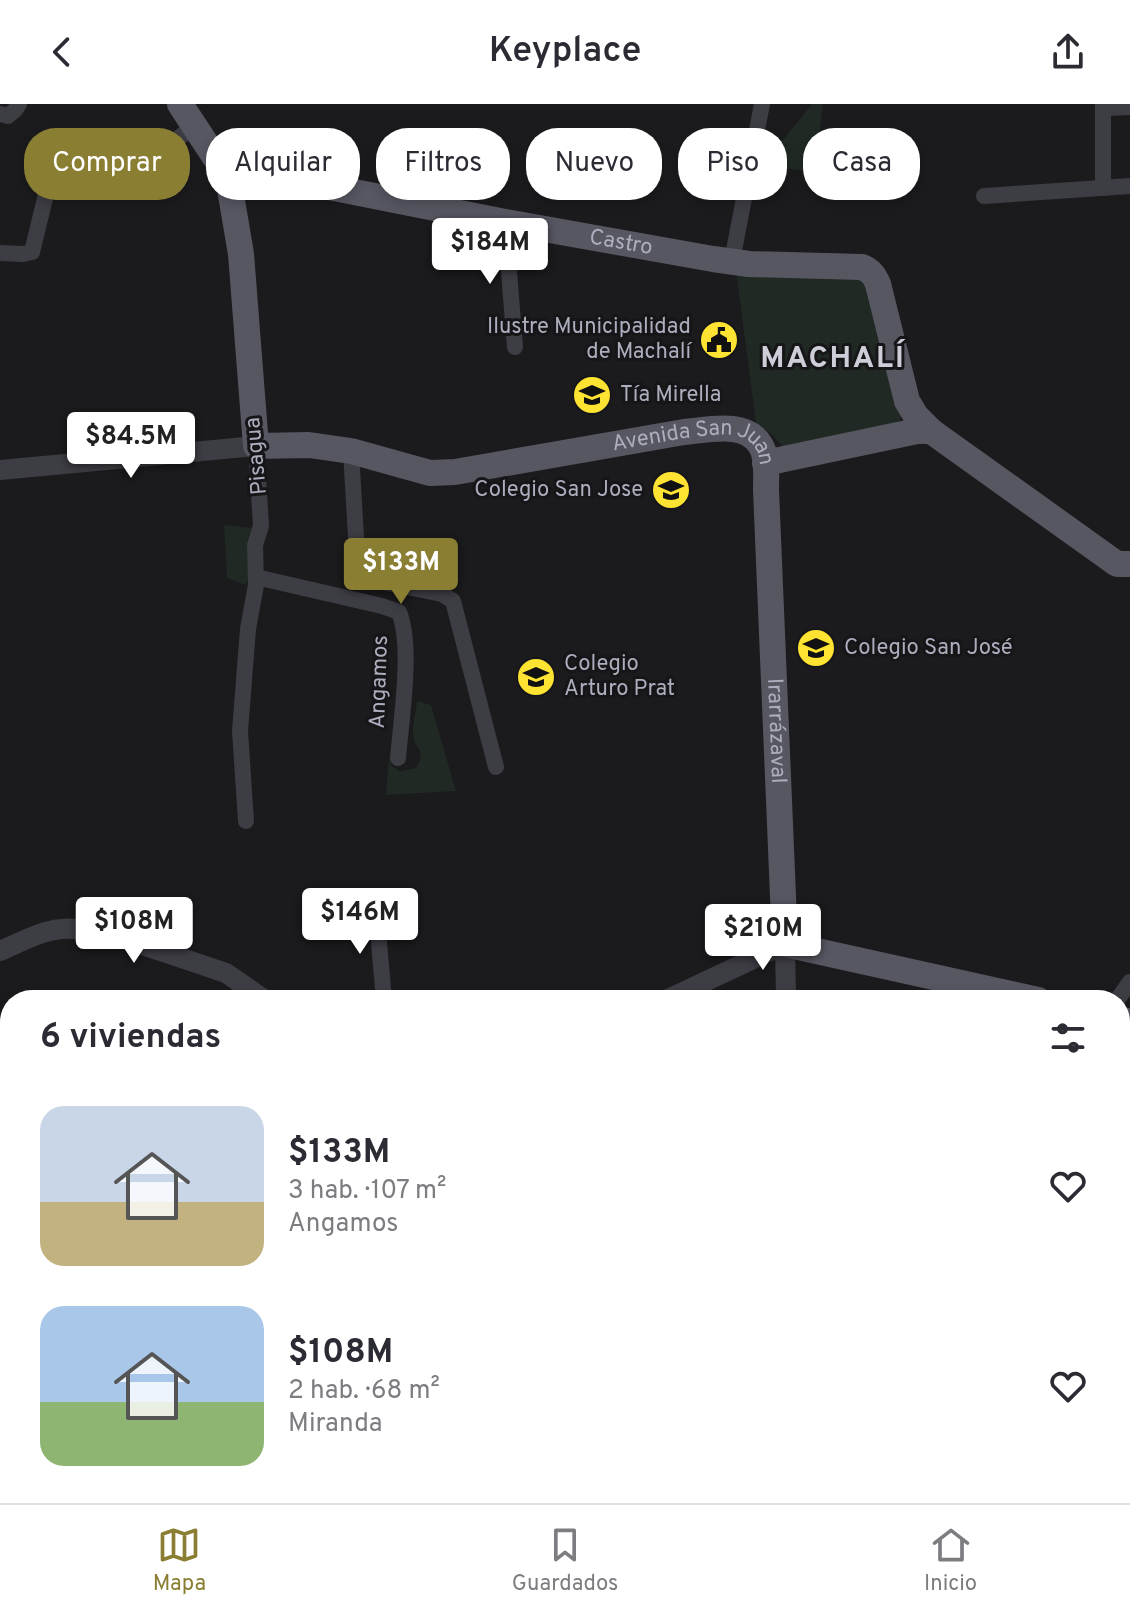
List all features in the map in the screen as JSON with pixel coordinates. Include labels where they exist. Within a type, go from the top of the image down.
[{"type":"main road","name":"Pisagua","points":[[185,110],[206,143]]},
{"type":"main road","name":"Castro","points":[[360,193],[505,222],[749,264],[869,269],[874,275],[907,401],[931,431]]},
{"type":"main road","name":"Pisagua","points":[[232,200],[241,254],[256,446]]},
{"type":"main road","name":"Avenida San Juan","points":[[256,446],[309,445],[351,451],[430,473],[455,472],[684,432],[733,428],[750,434],[760,444],[765,463],[917,431],[931,431]]},
{"type":"main road","points":[[931,431],[1117,564],[1130,564]]},
{"type":"main road","name":"Irarrázaval","points":[[765,463],[785,944]]},
{"type":"main road","points":[[785,944],[993,990]]},
{"type":"street","points":[[0,114],[8,116],[19,104]]},
{"type":"street","points":[[732,261],[762,104]]},
{"type":"street","points":[[1103,188],[1104,106],[1130,107]]},
{"type":"street","points":[[0,253],[32,252],[50,178],[58,166],[71,165],[117,178],[132,171],[185,110]]},
{"type":"street","points":[[984,196],[1130,186]]},
{"type":"street","points":[[505,222],[515,347]]},
{"type":"street","points":[[0,470],[256,446]]},
{"type":"street","name":"Pisagua","points":[[246,821],[240,731],[247,637],[256,585],[255,545],[262,519],[256,446]]},
{"type":"street","points":[[351,451],[358,572],[363,578],[442,594],[453,601],[496,767]]},
{"type":"street","name":"Angamos","points":[[256,577],[399,612],[405,627],[405,658],[398,758]]},
{"type":"street","points":[[376,908],[383,990]]},
{"type":"street","points":[[0,951],[62,929],[98,932],[226,973],[251,990]]},
{"type":"street","points":[[687,990],[785,944]]},
{"type":"street","name":"Irarrázaval","points":[[785,944],[786,990]]},
{"type":"shaded area","points":[[812,104],[823,104],[820,128],[803,128],[803,171],[787,169],[787,135]]},
{"type":"shaded area","points":[[736,271],[864,275],[903,412],[900,420],[786,450],[756,423]]},
{"type":"shaded area","points":[[224,525],[252,528],[247,542],[249,576],[246,585],[227,578]]},
{"type":"shaded area","points":[[417,701],[431,705],[456,791],[386,795],[389,758],[392,766],[400,771],[416,768],[419,762],[421,753],[413,732]]},
{"type":"place","name":"Ilustre Municipalidad de Machalí","points":[[719,340]]},
{"type":"place","name":"Tía Mirella","points":[[592,395]]},
{"type":"place","name":"Colegio San Jose","points":[[671,490]]},
{"type":"place","name":"Colegio San José","points":[[816,648]]},
{"type":"place","name":"Colegio Arturo Prat","points":[[536,677]]},
{"type":"district","name":"MACHALÍ","points":[[833,359]]}]
